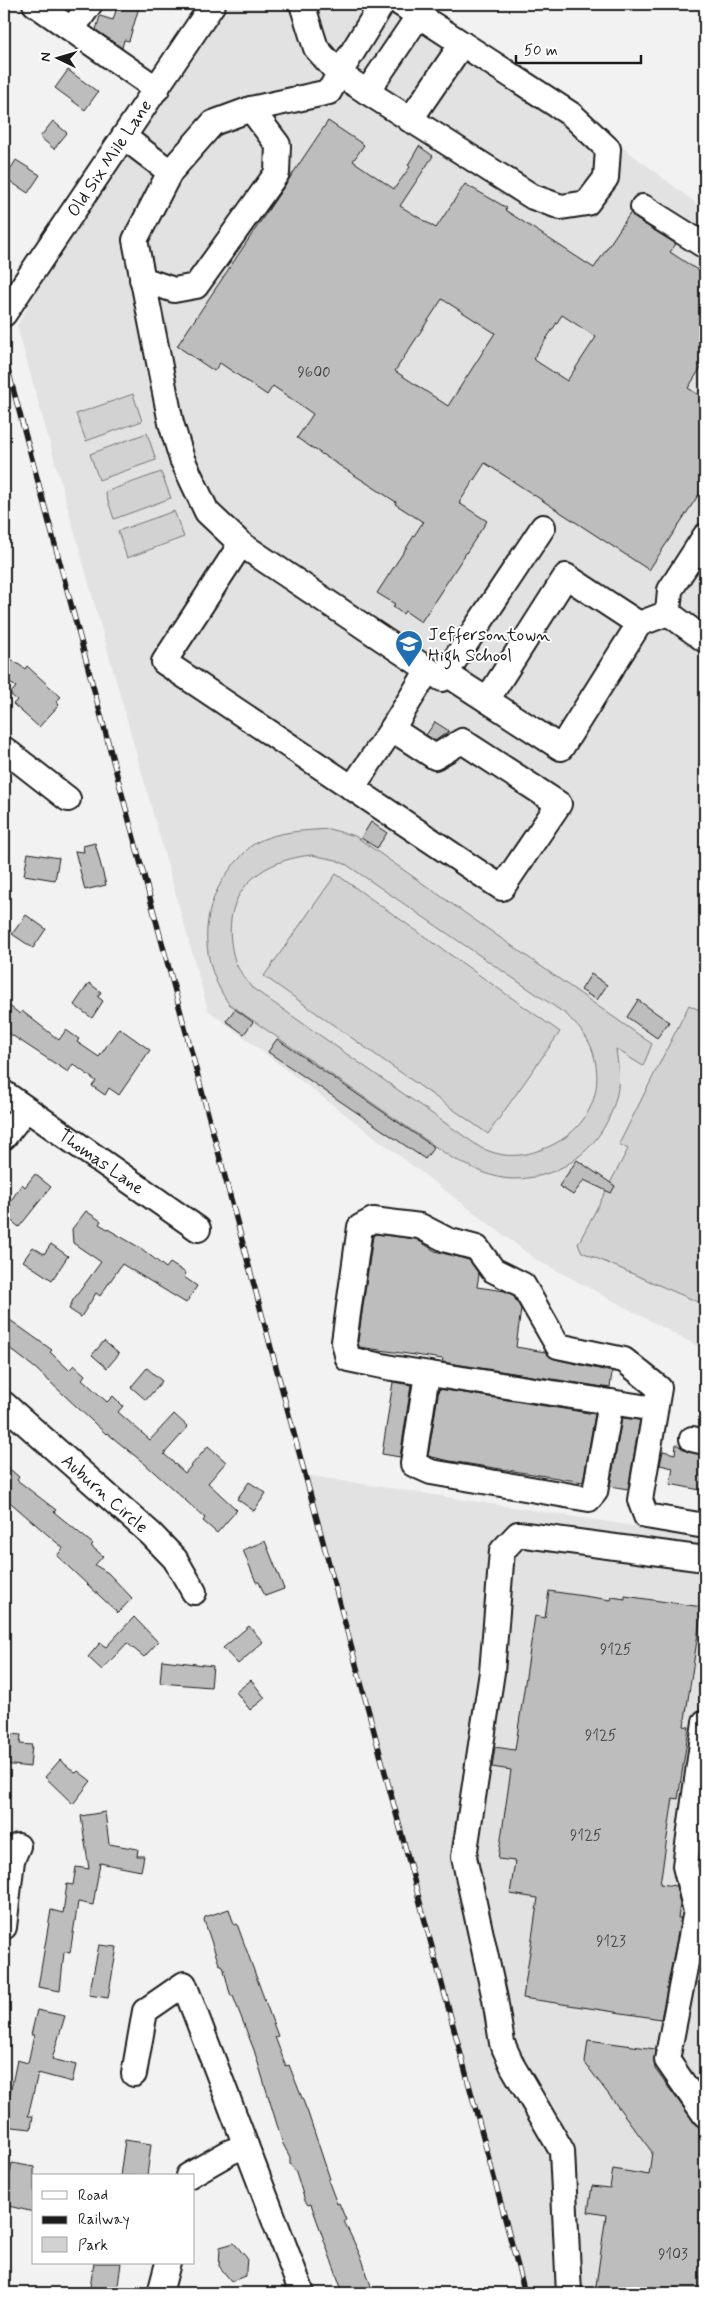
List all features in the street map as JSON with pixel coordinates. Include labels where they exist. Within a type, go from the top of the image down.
[{"type":"street","points":[[35,4],[157,89]]},
{"type":"street","points":[[72,29],[90,4]]},
{"type":"street","name":"Old Six Mile Lane","points":[[4,314],[157,89],[212,4]]},
{"type":"street","points":[[302,4],[316,48],[338,74],[533,197],[561,207],[587,203],[606,178],[608,149],[572,115],[410,10],[367,92]]},
{"type":"street","points":[[382,4],[328,92],[251,109],[212,123],[170,172],[135,240],[171,423],[182,459],[207,512],[241,544],[437,672],[487,700],[561,748],[639,624],[668,613]]},
{"type":"street","points":[[410,120],[462,44]]},
{"type":"street","points":[[142,279],[174,290],[196,286],[277,173],[278,145],[251,109]]},
{"type":"street","points":[[124,137],[170,172]]},
{"type":"street","points":[[644,207],[705,246]]},
{"type":"street","points":[[352,788],[392,729],[437,672],[543,527]]},
{"type":"street","points":[[668,613],[670,590],[705,536]]},
{"type":"street","points":[[241,544],[164,662],[502,888],[559,804],[462,741],[435,757],[392,729]]},
{"type":"street","points":[[487,700],[566,576],[639,624]]},
{"type":"street","points":[[668,613],[705,640]]},
{"type":"street","points":[[4,749],[68,799]]},
{"type":"street","name":"Thomas Lane","points":[[4,1093],[198,1229]]},
{"type":"street","points":[[4,1137],[26,1109]]},
{"type":"street","points":[[655,1409],[428,1374],[348,1359],[344,1342],[360,1227],[373,1220],[420,1226],[447,1240],[477,1248],[493,1270],[522,1285],[558,1346],[624,1360],[659,1388],[640,1500],[646,1516],[705,1526]]},
{"type":"street","points":[[428,1374],[413,1464],[431,1472],[589,1499],[595,1492],[611,1402]]},
{"type":"street","name":"Auburn Circle","points":[[4,1404],[151,1534],[175,1559],[194,1592]]},
{"type":"street","points":[[569,2293],[562,2151],[513,2067],[502,2043],[495,1999],[464,1857],[492,1672],[502,1551],[518,1534],[705,1560]]},
{"type":"street","points":[[705,1722],[685,1866],[696,1911],[667,2060],[705,2115]]},
{"type":"street","points":[[4,1926],[12,1860],[18,1846]]},
{"type":"street","points":[[134,2074],[145,2010],[184,1984],[302,2293]]},
{"type":"street","points":[[192,2174],[230,2152],[246,2146]]},
{"type":"street","points":[[160,2293],[168,2264]]},
{"type":"shaded area","name":"Jeffersontown High School","points":[[223,4],[417,4],[487,44],[705,210],[705,1350],[535,1259],[208,1010],[17,326],[104,166]]},
{"type":"shaded area","points":[[305,1475],[705,1537],[705,2293],[524,2293]]},
{"type":"green space","points":[[133,394],[142,421],[86,441],[76,414]]},
{"type":"green space","points":[[147,433],[156,460],[99,480],[90,454]]},
{"type":"green space","points":[[161,472],[171,498],[114,519],[105,492]]},
{"type":"green space","points":[[174,511],[184,537],[127,558],[118,531]]},
{"type":"green space","points":[[329,829],[355,836],[652,1044],[643,1066],[616,1049],[618,1083],[612,1112],[593,1143],[580,1155],[550,1173],[532,1177],[513,1179],[497,1177],[482,1172],[452,1158],[229,1004],[211,968],[207,930],[210,911],[216,893],[225,876],[251,846],[259,841],[268,837],[298,831]],"holes":[[[312,855],[336,860],[347,865],[567,1015],[581,1030],[592,1049],[597,1083],[594,1098],[588,1112],[579,1125],[567,1136],[553,1145],[523,1154],[504,1155],[481,1148],[251,987],[236,964],[231,939],[231,920],[236,902],[244,887],[257,875],[272,866],[291,859]]]},
{"type":"green space","points":[[336,874],[560,1032],[488,1134],[264,976]]},
{"type":"green space","points":[[689,1005],[705,1013],[705,1305],[582,1252],[578,1244],[628,1149],[619,1144]]},
{"type":"building","points":[[118,4],[140,4],[129,41],[124,40],[122,48],[96,30],[100,16],[113,20]]},
{"type":"building","points":[[68,70],[98,92],[85,110],[55,88]]},
{"type":"building","points":[[53,121],[67,133],[54,149],[40,137]]},
{"type":"building","points":[[328,121],[364,145],[353,161],[394,189],[410,167],[408,165],[419,146],[433,156],[400,206],[436,228],[465,184],[507,208],[505,210],[594,268],[631,212],[636,219],[676,244],[670,252],[705,275],[705,361],[688,388],[705,399],[705,485],[649,570],[485,463],[459,503],[487,521],[421,622],[405,611],[403,614],[393,607],[395,604],[377,593],[423,522],[395,504],[396,502],[297,438],[313,414],[273,386],[267,395],[220,363],[214,371],[177,346]],"holes":[[[442,299],[495,333],[448,406],[395,371]],[[562,315],[596,337],[567,381],[533,359]]]},
{"type":"building","points":[[16,160],[40,175],[28,193],[5,178]]},
{"type":"building","points":[[4,654],[25,669],[27,666],[61,697],[56,701],[59,705],[39,727],[13,704],[17,700],[10,694],[16,687],[4,679]]},
{"type":"building","points":[[435,722],[449,731],[435,741],[426,735]]},
{"type":"building","points":[[371,822],[387,833],[377,848],[361,838]]},
{"type":"building","points":[[95,843],[106,885],[85,890],[75,851],[84,852],[83,846]]},
{"type":"building","points":[[28,853],[59,858],[55,880],[24,875]]},
{"type":"building","points":[[26,915],[46,929],[33,948],[12,934]]},
{"type":"building","points":[[591,974],[607,985],[597,1000],[581,990]]},
{"type":"building","points":[[89,983],[101,992],[98,997],[103,1001],[92,1018],[74,1005]]},
{"type":"building","points":[[638,1000],[669,1022],[657,1038],[627,1017]]},
{"type":"building","points":[[4,1002],[20,1014],[22,1011],[59,1040],[66,1030],[79,1039],[77,1042],[99,1057],[119,1028],[150,1050],[119,1095],[109,1088],[105,1095],[92,1086],[96,1081],[73,1064],[68,1072],[4,1030]]},
{"type":"building","points":[[235,1009],[253,1022],[244,1034],[226,1021]]},
{"type":"building","points":[[277,1039],[434,1147],[425,1159],[268,1052]]},
{"type":"building","points":[[577,1160],[615,1186],[611,1193],[584,1180],[573,1195],[559,1186]]},
{"type":"building","points":[[35,1174],[51,1187],[19,1227],[4,1215],[4,1211],[22,1184],[25,1187]]},
{"type":"building","points":[[86,1211],[101,1221],[99,1224],[142,1249],[166,1268],[170,1263],[186,1273],[184,1277],[197,1286],[186,1303],[122,1264],[100,1296],[96,1293],[81,1317],[69,1309],[73,1300],[101,1262],[73,1243],[72,1229]]},
{"type":"building","points":[[376,1234],[416,1239],[435,1251],[469,1260],[479,1274],[477,1287],[505,1291],[513,1295],[521,1309],[516,1347],[545,1352],[555,1359],[612,1372],[610,1388],[442,1362],[443,1359],[359,1347],[358,1341],[373,1236]]},
{"type":"building","points":[[51,1244],[68,1256],[52,1280],[23,1261],[33,1247],[44,1254]]},
{"type":"building","points":[[10,1320],[52,1350],[50,1352],[69,1370],[74,1365],[85,1375],[82,1379],[107,1402],[113,1396],[123,1406],[118,1412],[150,1440],[174,1414],[188,1427],[164,1454],[185,1473],[208,1446],[226,1462],[208,1483],[237,1510],[217,1533],[203,1521],[205,1518],[145,1464],[106,1434],[35,1368],[4,1344],[4,1328]]},
{"type":"building","points":[[104,1341],[119,1354],[107,1368],[92,1355]]},
{"type":"building","points":[[147,1368],[162,1381],[146,1400],[131,1387]]},
{"type":"building","points":[[393,1382],[411,1385],[400,1457],[382,1454]]},
{"type":"building","points":[[439,1389],[595,1414],[583,1482],[428,1456]]},
{"type":"building","points":[[622,1418],[640,1420],[628,1489],[610,1486]]},
{"type":"building","points":[[676,1444],[688,1452],[705,1455],[705,1491],[670,1484],[673,1468],[660,1465],[663,1451],[675,1454]]},
{"type":"building","points":[[4,1464],[19,1477],[17,1480],[56,1510],[54,1512],[93,1544],[91,1546],[103,1556],[95,1565],[108,1573],[132,1598],[118,1613],[57,1556],[63,1548],[4,1497]]},
{"type":"building","points":[[249,1482],[266,1493],[254,1511],[237,1499]]},
{"type":"building","points":[[265,1541],[284,1589],[265,1596],[259,1582],[256,1582],[243,1550]]},
{"type":"building","points":[[549,1591],[611,1600],[612,1597],[625,1599],[625,1596],[702,1607],[684,1726],[689,1727],[678,1799],[673,1798],[660,1884],[676,1886],[680,1904],[678,1918],[681,1918],[661,2019],[523,1998],[538,1898],[510,1894],[515,1861],[498,1859],[511,1770],[492,1767],[495,1747],[515,1750],[535,1616],[545,1618]]},
{"type":"building","points":[[134,1617],[158,1642],[144,1657],[127,1643],[102,1670],[88,1657],[100,1643],[106,1647]]},
{"type":"building","points":[[249,1626],[263,1642],[238,1664],[223,1648]]},
{"type":"building","points":[[162,1660],[213,1666],[211,1687],[160,1683]]},
{"type":"building","points":[[251,1680],[265,1698],[250,1710],[236,1692]]},
{"type":"building","points":[[4,1733],[21,1735],[20,1744],[32,1745],[30,1767],[4,1764]]},
{"type":"building","points":[[60,1760],[76,1773],[78,1771],[91,1781],[73,1804],[45,1777]]},
{"type":"building","points":[[105,1812],[109,1844],[138,1849],[137,1856],[144,1856],[141,1871],[100,1863],[93,1905],[78,1902],[70,1953],[64,1952],[60,1991],[38,1987],[51,1910],[63,1913],[67,1884],[73,1885],[76,1867],[89,1869],[81,1816]]},
{"type":"building","points":[[229,1909],[234,1925],[237,1924],[278,2036],[275,2037],[286,2066],[289,2065],[308,2113],[337,2204],[339,2203],[346,2220],[344,2221],[362,2259],[371,2286],[367,2289],[369,2293],[343,2293],[311,2204],[308,2205],[305,2201],[296,2172],[290,2164],[290,2157],[283,2144],[254,2050],[233,1996],[231,1996],[223,1966],[219,1964],[204,1920],[205,1917]]},
{"type":"building","points":[[99,1945],[117,1947],[108,1998],[89,1995]]},
{"type":"building","points":[[37,2010],[65,2016],[52,2059],[76,2065],[72,2082],[38,2073],[28,2116],[33,2116],[31,2129],[4,2126],[4,2113],[6,2113],[17,2060],[28,2063],[34,2035],[31,2035]]},
{"type":"building","points":[[588,2040],[655,2049],[655,2069],[705,2137],[705,2293],[595,2293],[606,2215],[588,2212],[592,2186],[610,2188],[613,2169],[649,2175],[652,2152],[585,2063]]},
{"type":"building","points":[[125,2140],[151,2144],[147,2174],[120,2174]]},
{"type":"building","points":[[12,2163],[34,2167],[34,2174],[32,2174],[32,2212],[4,2205]]},
{"type":"building","points":[[234,2243],[247,2258],[246,2276],[231,2281],[219,2266],[220,2247]]},
{"type":"building","points":[[94,2264],[121,2264],[117,2293],[89,2293]]},
{"type":"railway","points":[[4,355],[525,2293]]},
{"type":"place","name":"Jeffersontown High School","points":[[409,668]]}]
